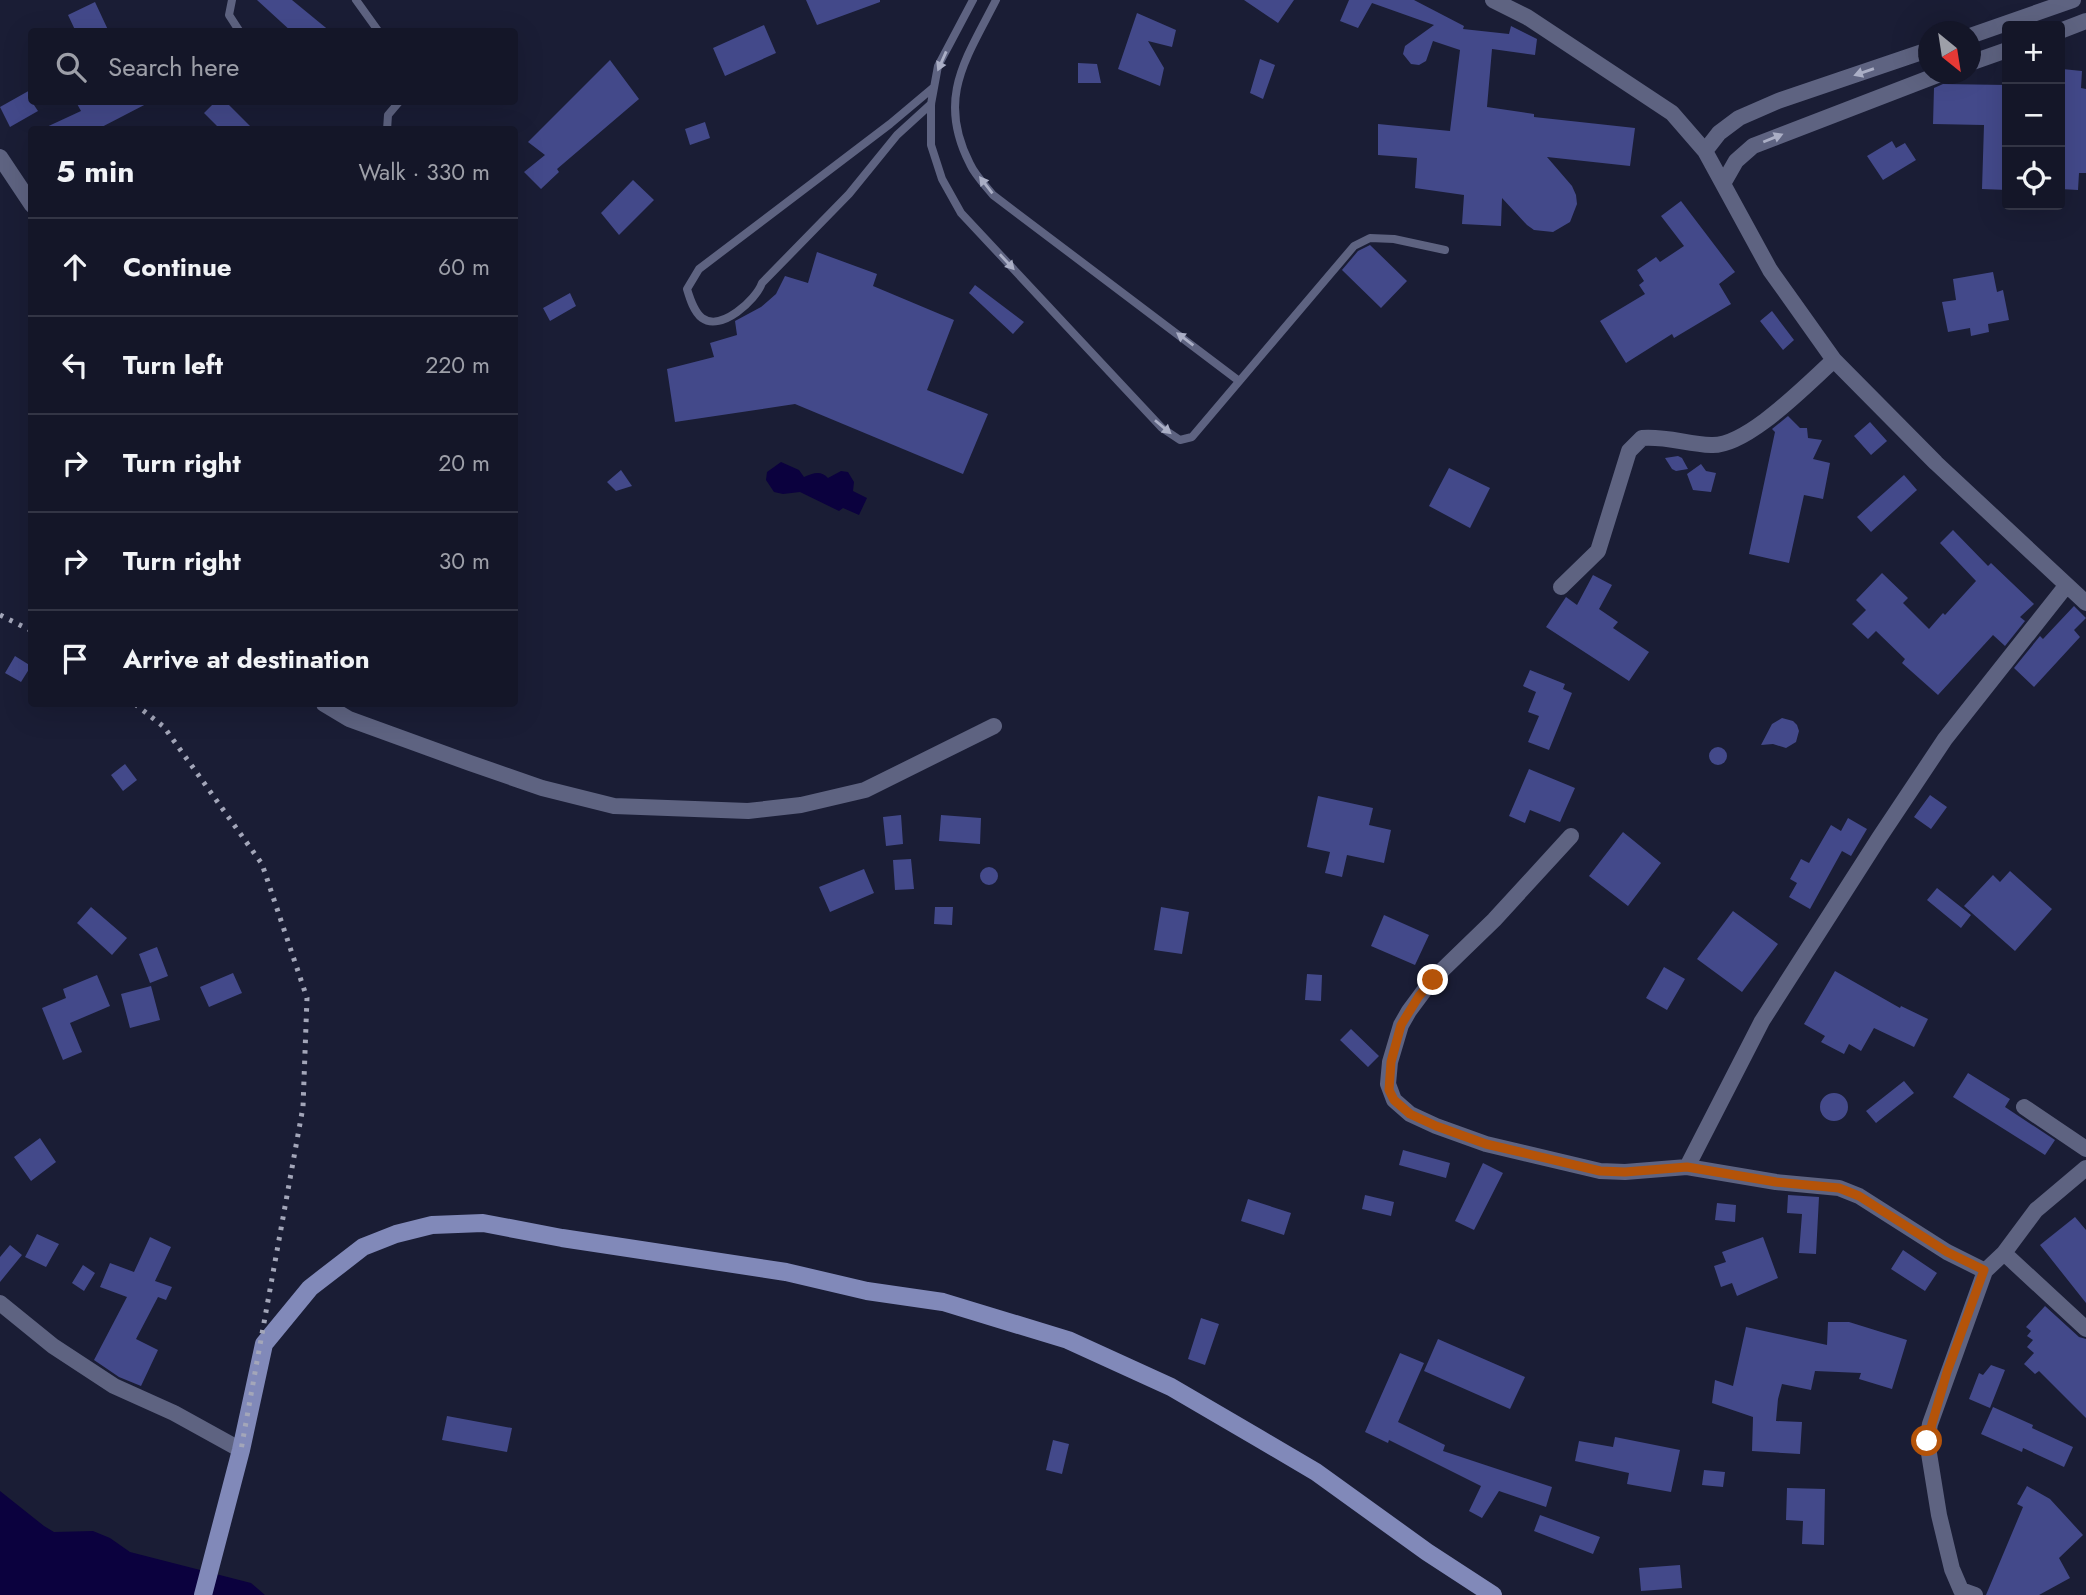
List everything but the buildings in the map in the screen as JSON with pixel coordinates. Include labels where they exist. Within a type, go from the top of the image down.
[{"type":"main road","points":[[203,1595],[241,1450],[264,1344],[310,1288],[363,1247],[396,1234],[432,1225],[483,1223],[562,1238],[786,1272],[867,1291],[943,1302],[1068,1340],[1171,1387],[1316,1472],[1427,1552],[1493,1595]]},
{"type":"street","points":[[1493,0],[1527,17],[1672,113],[1706,151],[1770,270],[1834,360],[1936,463],[2086,603]]},
{"type":"street","points":[[2024,21],[2073,0]]},
{"type":"street","points":[[2065,29],[2086,21]]},
{"type":"street","points":[[1981,33],[2002,28]]},
{"type":"street","points":[[1981,59],[2002,52]]},
{"type":"street","points":[[1706,151],[1718,133],[1739,118],[1918,53]]},
{"type":"street","points":[[1724,182],[1736,161],[1753,146],[1918,82]]},
{"type":"street","points":[[0,157],[28,199]]},
{"type":"street","points":[[1561,587],[1598,551],[1629,452],[1642,438],[1658,436],[1713,445],[1734,441],[1754,429],[1834,360]]},
{"type":"street","points":[[1687,1167],[1762,1021],[1879,838],[1945,739],[2066,586]]},
{"type":"street","points":[[329,707],[349,719],[541,788],[614,806],[748,811],[801,804],[865,790],[994,726]]},
{"type":"street","points":[[1571,836],[1419,996],[1401,1025],[1391,1062],[1389,1090],[1394,1100],[1410,1114],[1486,1144],[1600,1171],[1625,1172],[1687,1167],[1776,1182],[1839,1188],[1859,1196],[1947,1252],[1984,1270]]},
{"type":"street","points":[[2024,1107],[2086,1149]]},
{"type":"street","points":[[1975,1595],[1961,1590],[1952,1569],[1939,1515],[1927,1441],[1947,1372],[1984,1270],[2004,1253],[2036,1210],[2086,1168]]},
{"type":"street","points":[[2004,1253],[2086,1329]]},
{"type":"street","points":[[0,1303],[53,1346],[114,1386],[174,1413],[241,1450]]},
{"type":"lane","points":[[232,0],[229,15],[237,28]]},
{"type":"lane","points":[[356,0],[376,28]]},
{"type":"lane","points":[[973,0],[938,66],[931,104],[931,145],[942,180],[961,213],[1162,428],[1180,440],[1192,437],[1354,246],[1370,238],[1394,239],[1445,250]]},
{"type":"lane","points":[[996,0],[960,72],[954,101],[958,137],[971,167],[993,195],[1239,380]]},
{"type":"lane","points":[[931,104],[897,135],[849,194],[762,283],[749,302],[725,320],[708,321],[700,316],[687,289],[699,269],[890,124],[934,87]]},
{"type":"lane","points":[[387,126],[388,115],[396,105]]},
{"type":"shaded area","points":[[781,462],[799,470],[804,477],[820,473],[828,478],[841,471],[848,472],[854,482],[853,491],[867,498],[859,515],[843,508],[839,511],[800,492],[774,492],[766,480],[767,472]]},
{"type":"shaded area","points":[[0,1491],[54,1532],[93,1531],[110,1538],[130,1552],[251,1583],[265,1595],[0,1595]]},
{"type":"railway","points":[[0,615],[28,629]]},
{"type":"railway","points":[[139,707],[164,727],[262,864],[307,998],[303,1107],[241,1450]]},
{"type":"route","points":[[1433,980],[1419,996],[1401,1025],[1391,1062],[1389,1090],[1394,1100],[1410,1114],[1486,1144],[1600,1171],[1625,1172],[1687,1167],[1776,1182],[1839,1188],[1859,1196],[1947,1252],[1984,1270],[1947,1372],[1927,1441]]}]
